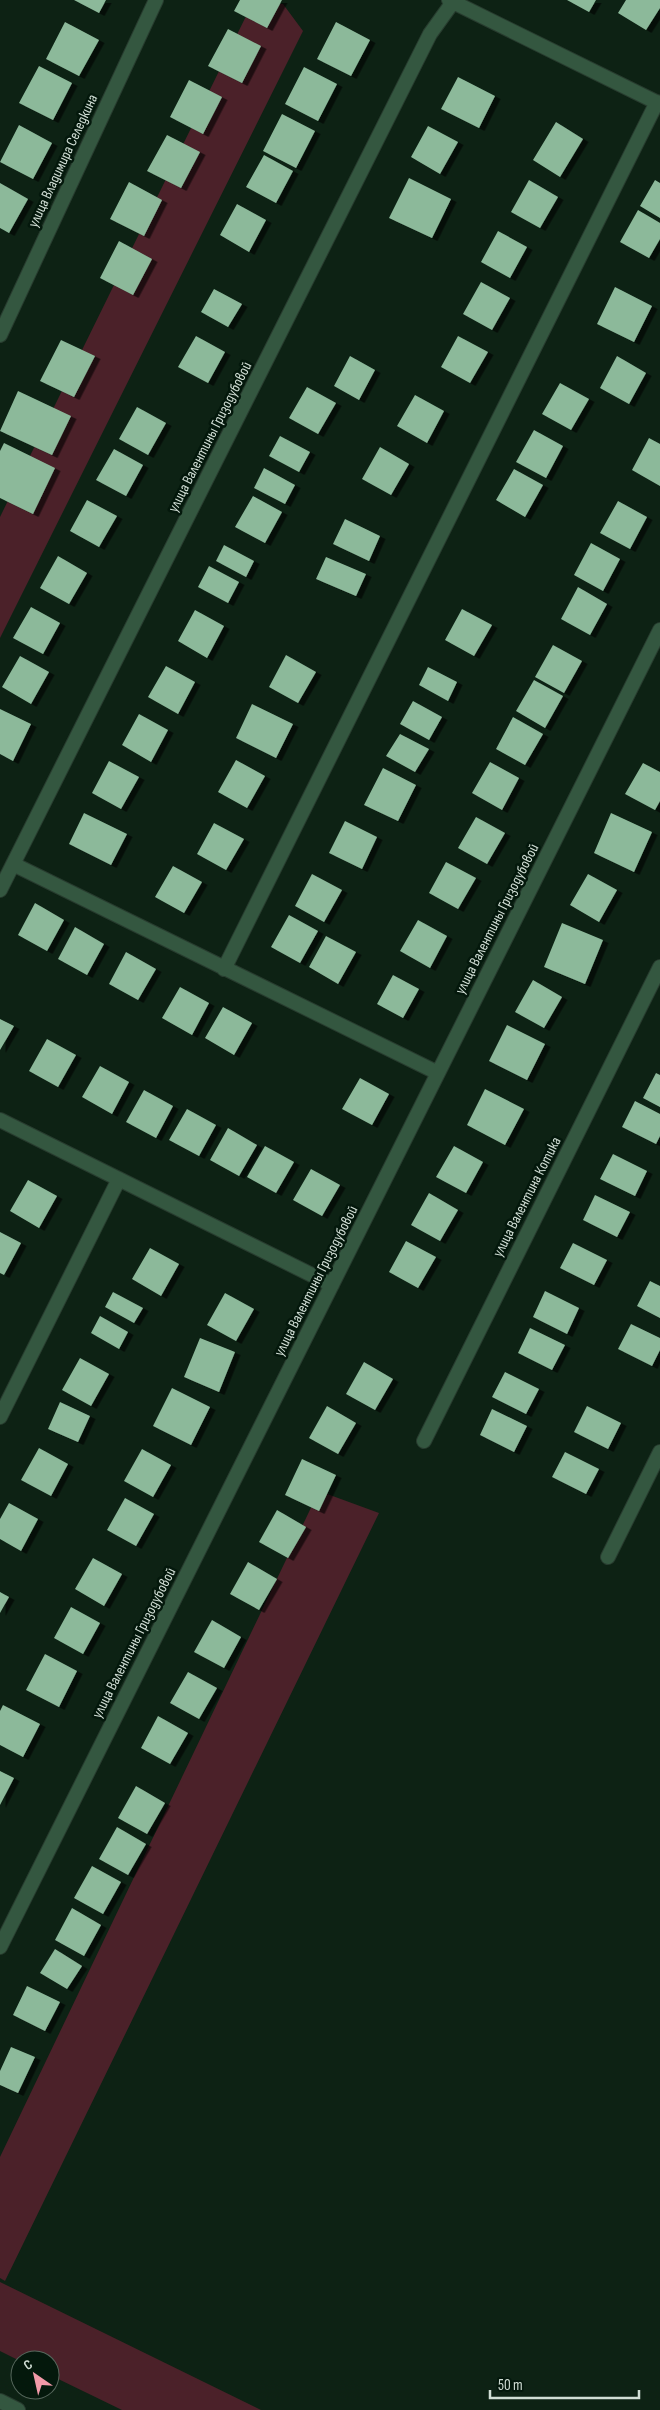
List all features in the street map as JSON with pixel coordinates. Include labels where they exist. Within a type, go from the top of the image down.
[{"type":"street","name":"улица Владимира Селедкина","points":[[0,336],[156,0]]},
{"type":"street","points":[[224,969],[659,103],[451,1]]},
{"type":"street","name":"улица Валентины Гризодубовой","points":[[0,890],[430,34],[451,1]]},
{"type":"street","name":"улица Валентины Гризодубовой","points":[[0,1947],[660,630]]},
{"type":"street","points":[[13,864],[438,1073]]},
{"type":"street","name":"улица Валентина Котика","points":[[424,1441],[660,967]]},
{"type":"street","points":[[0,1120],[332,1285]]},
{"type":"street","points":[[0,1418],[119,1179]]},
{"type":"street","points":[[608,1557],[660,1452]]},
{"type":"street","points":[[0,2401],[18,2410]]},
{"type":"shaded area","points":[[252,4],[283,4],[303,31],[0,638],[0,517]]},
{"type":"shaded area","points":[[319,1491],[379,1513],[5,2281],[0,2278],[0,2157]]},
{"type":"shaded area","points":[[0,2282],[261,2410],[122,2410],[60,2380],[60,2350],[10,2350],[10,2356],[0,2351]]},
{"type":"building","points":[[74,0],[106,0],[99,13]]},
{"type":"building","points":[[240,0],[282,0],[267,28],[234,11]]},
{"type":"building","points":[[567,0],[596,0],[589,12]]},
{"type":"building","points":[[626,0],[660,0],[660,8],[646,30],[618,13]]},
{"type":"building","points":[[65,22],[99,40],[79,76],[46,59]]},
{"type":"building","points":[[336,22],[370,40],[351,76],[317,59]]},
{"type":"building","points":[[228,29],[261,46],[242,83],[208,66]]},
{"type":"building","points":[[39,66],[72,83],[53,120],[19,103]]},
{"type":"building","points":[[304,67],[337,84],[318,121],[285,104]]},
{"type":"building","points":[[458,77],[495,96],[479,128],[441,109]]},
{"type":"building","points":[[189,80],[222,97],[203,134],[170,117]]},
{"type":"building","points":[[282,114],[315,131],[296,168],[263,151]]},
{"type":"building","points":[[556,122],[583,139],[560,177],[533,160]]},
{"type":"building","points":[[19,125],[52,143],[33,179],[0,162]]},
{"type":"building","points":[[428,126],[458,142],[440,174],[411,157]]},
{"type":"building","points":[[167,135],[200,152],[181,188],[147,171]]},
{"type":"building","points":[[264,155],[293,171],[276,203],[246,187]]},
{"type":"building","points":[[409,178],[451,199],[432,238],[389,218]]},
{"type":"building","points":[[529,180],[558,197],[540,228],[511,212]]},
{"type":"building","points":[[655,180],[660,183],[660,218],[640,206]]},
{"type":"building","points":[[129,182],[162,200],[144,236],[110,219]]},
{"type":"building","points":[[0,183],[28,199],[9,233],[0,228]]},
{"type":"building","points":[[237,204],[266,220],[249,252],[220,235]]},
{"type":"building","points":[[638,210],[660,223],[660,239],[649,258],[620,242]]},
{"type":"building","points":[[498,231],[527,247],[510,278],[481,262]]},
{"type":"building","points":[[119,241],[152,259],[133,295],[100,278]]},
{"type":"building","points":[[481,282],[510,298],[492,330],[463,314]]},
{"type":"building","points":[[615,287],[652,306],[634,342],[597,324]]},
{"type":"building","points":[[214,289],[242,304],[228,327],[201,312]]},
{"type":"building","points":[[196,336],[225,352],[208,383],[178,367]]},
{"type":"building","points":[[458,336],[488,352],[470,383],[441,367]]},
{"type":"building","points":[[61,340],[95,356],[74,397],[40,381]]},
{"type":"building","points":[[350,356],[375,370],[359,400],[334,386]]},
{"type":"building","points":[[617,356],[646,373],[629,404],[600,388]]},
{"type":"building","points":[[560,383],[589,399],[571,430],[542,414]]},
{"type":"building","points":[[307,387],[336,403],[318,434],[289,418]]},
{"type":"building","points":[[18,391],[71,416],[52,455],[0,431]]},
{"type":"building","points":[[415,395],[444,411],[427,443],[397,426]]},
{"type":"building","points":[[137,407],[166,423],[148,455],[119,439]]},
{"type":"building","points":[[534,430],[563,446],[546,478],[516,462]]},
{"type":"building","points":[[280,436],[310,452],[299,472],[269,456]]},
{"type":"building","points":[[649,438],[660,444],[660,486],[632,470]]},
{"type":"building","points":[[4,443],[55,468],[33,514],[0,498],[0,451]]},
{"type":"building","points":[[380,447],[409,464],[391,495],[362,479]]},
{"type":"building","points":[[114,449],[143,465],[126,496],[96,480]]},
{"type":"building","points":[[264,468],[295,485],[285,504],[254,488]]},
{"type":"building","points":[[514,469],[543,485],[525,517],[496,500]]},
{"type":"building","points":[[253,496],[282,512],[265,543],[235,527]]},
{"type":"building","points":[[87,500],[117,516],[99,547],[70,531]]},
{"type":"building","points":[[618,501],[647,517],[630,549],[600,533]]},
{"type":"building","points":[[345,519],[380,536],[369,561],[333,544]]},
{"type":"building","points":[[591,543],[620,559],[603,591],[574,575]]},
{"type":"building","points":[[224,545],[254,561],[246,577],[216,561]]},
{"type":"building","points":[[58,556],[87,573],[69,604],[40,588]]},
{"type":"building","points":[[326,557],[366,574],[356,596],[316,579]]},
{"type":"building","points":[[209,566],[239,582],[228,603],[198,587]]},
{"type":"building","points":[[578,587],[607,604],[590,635],[561,619]]},
{"type":"building","points":[[31,607],[60,623],[43,654],[13,638]]},
{"type":"building","points":[[462,609],[492,625],[474,656],[445,640]]},
{"type":"building","points":[[195,610],[224,626],[207,658],[178,641]]},
{"type":"building","points":[[553,645],[582,661],[564,693],[535,677]]},
{"type":"building","points":[[286,655],[316,672],[298,703],[269,687]]},
{"type":"building","points":[[20,656],[49,672],[31,704],[2,687]]},
{"type":"building","points":[[166,666],[195,682],[178,714],[148,697]]},
{"type":"building","points":[[428,667],[457,682],[448,701],[419,685]]},
{"type":"building","points":[[534,680],[563,696],[545,728],[516,711]]},
{"type":"building","points":[[413,701],[442,717],[429,740],[400,724]]},
{"type":"building","points":[[252,704],[293,724],[276,758],[236,738]]},
{"type":"building","points":[[0,709],[31,724],[13,761],[0,754]]},
{"type":"building","points":[[139,714],[168,730],[151,762],[122,745]]},
{"type":"building","points":[[513,717],[543,734],[525,765],[496,749]]},
{"type":"building","points":[[400,734],[429,749],[415,772],[386,756]]},
{"type":"building","points":[[236,760],[265,776],[247,808],[218,792]]},
{"type":"building","points":[[109,761],[139,777],[121,809],[92,793]]},
{"type":"building","points":[[490,762],[519,778],[502,810],[472,793]]},
{"type":"building","points":[[643,763],[660,772],[660,801],[655,810],[625,794]]},
{"type":"building","points":[[383,768],[416,785],[398,821],[364,805]]},
{"type":"building","points":[[84,813],[127,834],[111,865],[69,844]]},
{"type":"building","points":[[611,813],[652,832],[634,872],[594,853]]},
{"type":"building","points":[[476,817],[505,833],[487,864],[458,848]]},
{"type":"building","points":[[345,821],[377,837],[362,869],[329,853]]},
{"type":"building","points":[[214,823],[244,839],[226,870],[197,854]]},
{"type":"building","points":[[446,862],[476,878],[458,909],[429,893]]},
{"type":"building","points":[[173,866],[202,882],[184,913],[155,897]]},
{"type":"building","points":[[312,874],[342,890],[324,922],[295,906]]},
{"type":"building","points":[[588,874],[617,890],[599,922],[570,905]]},
{"type":"building","points":[[35,903],[64,920],[47,951],[18,935]]},
{"type":"building","points":[[289,915],[318,931],[300,963],[271,947]]},
{"type":"building","points":[[418,920],[447,936],[430,968],[400,951]]},
{"type":"building","points":[[562,923],[603,940],[585,984],[544,967]]},
{"type":"building","points":[[75,927],[104,944],[87,975],[58,959]]},
{"type":"building","points":[[326,936],[356,952],[338,984],[309,967]]},
{"type":"building","points":[[126,952],[156,969],[138,1000],[109,984]]},
{"type":"building","points":[[393,975],[419,989],[403,1018],[377,1004]]},
{"type":"building","points":[[533,980],[562,997],[544,1028],[515,1012]]},
{"type":"building","points":[[180,987],[209,1003],[192,1035],[162,1018]]},
{"type":"building","points":[[223,1007],[252,1023],[234,1055],[205,1038]]},
{"type":"building","points":[[0,1019],[14,1026],[0,1050]]},
{"type":"building","points":[[507,1025],[545,1044],[527,1080],[489,1061]]},
{"type":"building","points":[[47,1039],[76,1055],[58,1087],[29,1071]]},
{"type":"building","points":[[100,1066],[129,1082],[112,1114],[82,1097]]},
{"type":"building","points":[[656,1073],[660,1075],[660,1107],[643,1098]]},
{"type":"building","points":[[360,1078],[389,1094],[372,1125],[342,1109]]},
{"type":"building","points":[[485,1089],[524,1109],[505,1145],[467,1125]]},
{"type":"building","points":[[144,1090],[173,1106],[156,1138],[126,1122]]},
{"type":"building","points":[[635,1101],[660,1114],[660,1136],[656,1144],[622,1127]]},
{"type":"building","points":[[187,1109],[216,1125],[199,1156],[169,1140]]},
{"type":"building","points":[[228,1128],[257,1145],[239,1176],[210,1160]]},
{"type":"building","points":[[265,1146],[294,1162],[276,1193],[247,1177]]},
{"type":"building","points":[[454,1146],[483,1162],[466,1193],[436,1177]]},
{"type":"building","points":[[613,1154],[647,1171],[635,1196],[600,1179]]},
{"type":"building","points":[[311,1169],[340,1185],[322,1216],[293,1200]]},
{"type":"building","points":[[28,1180],[57,1196],[39,1228],[10,1211]]},
{"type":"building","points":[[429,1193],[458,1210],[440,1241],[411,1225]]},
{"type":"building","points":[[595,1195],[630,1212],[617,1237],[583,1220]]},
{"type":"building","points":[[0,1232],[21,1243],[4,1275],[0,1273]]},
{"type":"building","points":[[406,1241],[436,1257],[418,1288],[389,1272]]},
{"type":"building","points":[[573,1243],[607,1260],[594,1285],[560,1268]]},
{"type":"building","points":[[150,1248],[179,1264],[161,1296],[132,1279]]},
{"type":"building","points":[[650,1281],[660,1286],[660,1318],[637,1306]]},
{"type":"building","points":[[545,1291],[579,1308],[567,1334],[533,1317]]},
{"type":"building","points":[[113,1292],[143,1308],[134,1323],[105,1307]]},
{"type":"building","points":[[225,1293],[254,1309],[236,1341],[207,1325]]},
{"type":"building","points":[[100,1316],[128,1332],[119,1349],[91,1333]]},
{"type":"building","points":[[631,1324],[660,1338],[660,1350],[652,1366],[618,1349]]},
{"type":"building","points":[[530,1328],[565,1345],[552,1370],[518,1353]]},
{"type":"building","points":[[200,1338],[235,1352],[219,1392],[184,1377]]},
{"type":"building","points":[[80,1358],[109,1374],[91,1406],[62,1390]]},
{"type":"building","points":[[364,1362],[393,1379],[375,1410],[346,1394]]},
{"type":"building","points":[[505,1372],[539,1389],[526,1414],[492,1397]]},
{"type":"building","points":[[172,1388],[210,1407],[191,1445],[153,1426]]},
{"type":"building","points":[[60,1402],[90,1416],[78,1442],[48,1429]]},
{"type":"building","points":[[327,1406],[356,1423],[338,1454],[309,1438]]},
{"type":"building","points":[[587,1406],[621,1423],[608,1449],[574,1432]]},
{"type":"building","points":[[492,1409],[527,1426],[514,1452],[480,1435]]},
{"type":"building","points":[[39,1448],[68,1464],[51,1496],[21,1480]]},
{"type":"building","points":[[142,1449],[171,1465],[153,1497],[124,1481]]},
{"type":"building","points":[[565,1452],[599,1469],[586,1494],[552,1477]]},
{"type":"building","points":[[302,1459],[336,1475],[319,1511],[285,1495]]},
{"type":"building","points":[[125,1498],[154,1514],[136,1546],[107,1530]]},
{"type":"building","points":[[9,1503],[38,1519],[21,1551],[0,1539],[0,1519]]},
{"type":"building","points":[[277,1510],[306,1527],[288,1558],[259,1542]]},
{"type":"building","points":[[93,1558],[122,1574],[104,1606],[75,1589]]},
{"type":"building","points":[[248,1562],[277,1579],[259,1610],[230,1594]]},
{"type":"building","points":[[0,1592],[9,1597],[0,1613]]},
{"type":"building","points":[[71,1607],[100,1623],[83,1654],[54,1638]]},
{"type":"building","points":[[212,1620],[241,1637],[224,1668],[194,1652]]},
{"type":"building","points":[[45,1654],[77,1671],[59,1707],[26,1690]]},
{"type":"building","points":[[188,1672],[217,1688],[199,1719],[170,1703]]},
{"type":"building","points":[[3,1705],[40,1724],[23,1757],[0,1745],[0,1711]]},
{"type":"building","points":[[158,1716],[188,1733],[170,1764],[141,1748]]},
{"type":"building","points":[[0,1771],[14,1778],[0,1805]]},
{"type":"building","points":[[136,1786],[165,1803],[147,1834],[118,1818]]},
{"type":"building","points":[[117,1827],[146,1844],[128,1875],[99,1859]]},
{"type":"building","points":[[92,1866],[121,1882],[103,1914],[74,1898]]},
{"type":"building","points":[[72,1908],[101,1925],[84,1956],[55,1940]]},
{"type":"building","points":[[55,1949],[82,1966],[67,1989],[40,1973]]},
{"type":"building","points":[[27,1986],[60,2002],[45,2031],[13,2015]]},
{"type":"building","points":[[11,2047],[35,2057],[18,2093],[0,2085],[0,2071]]}]
